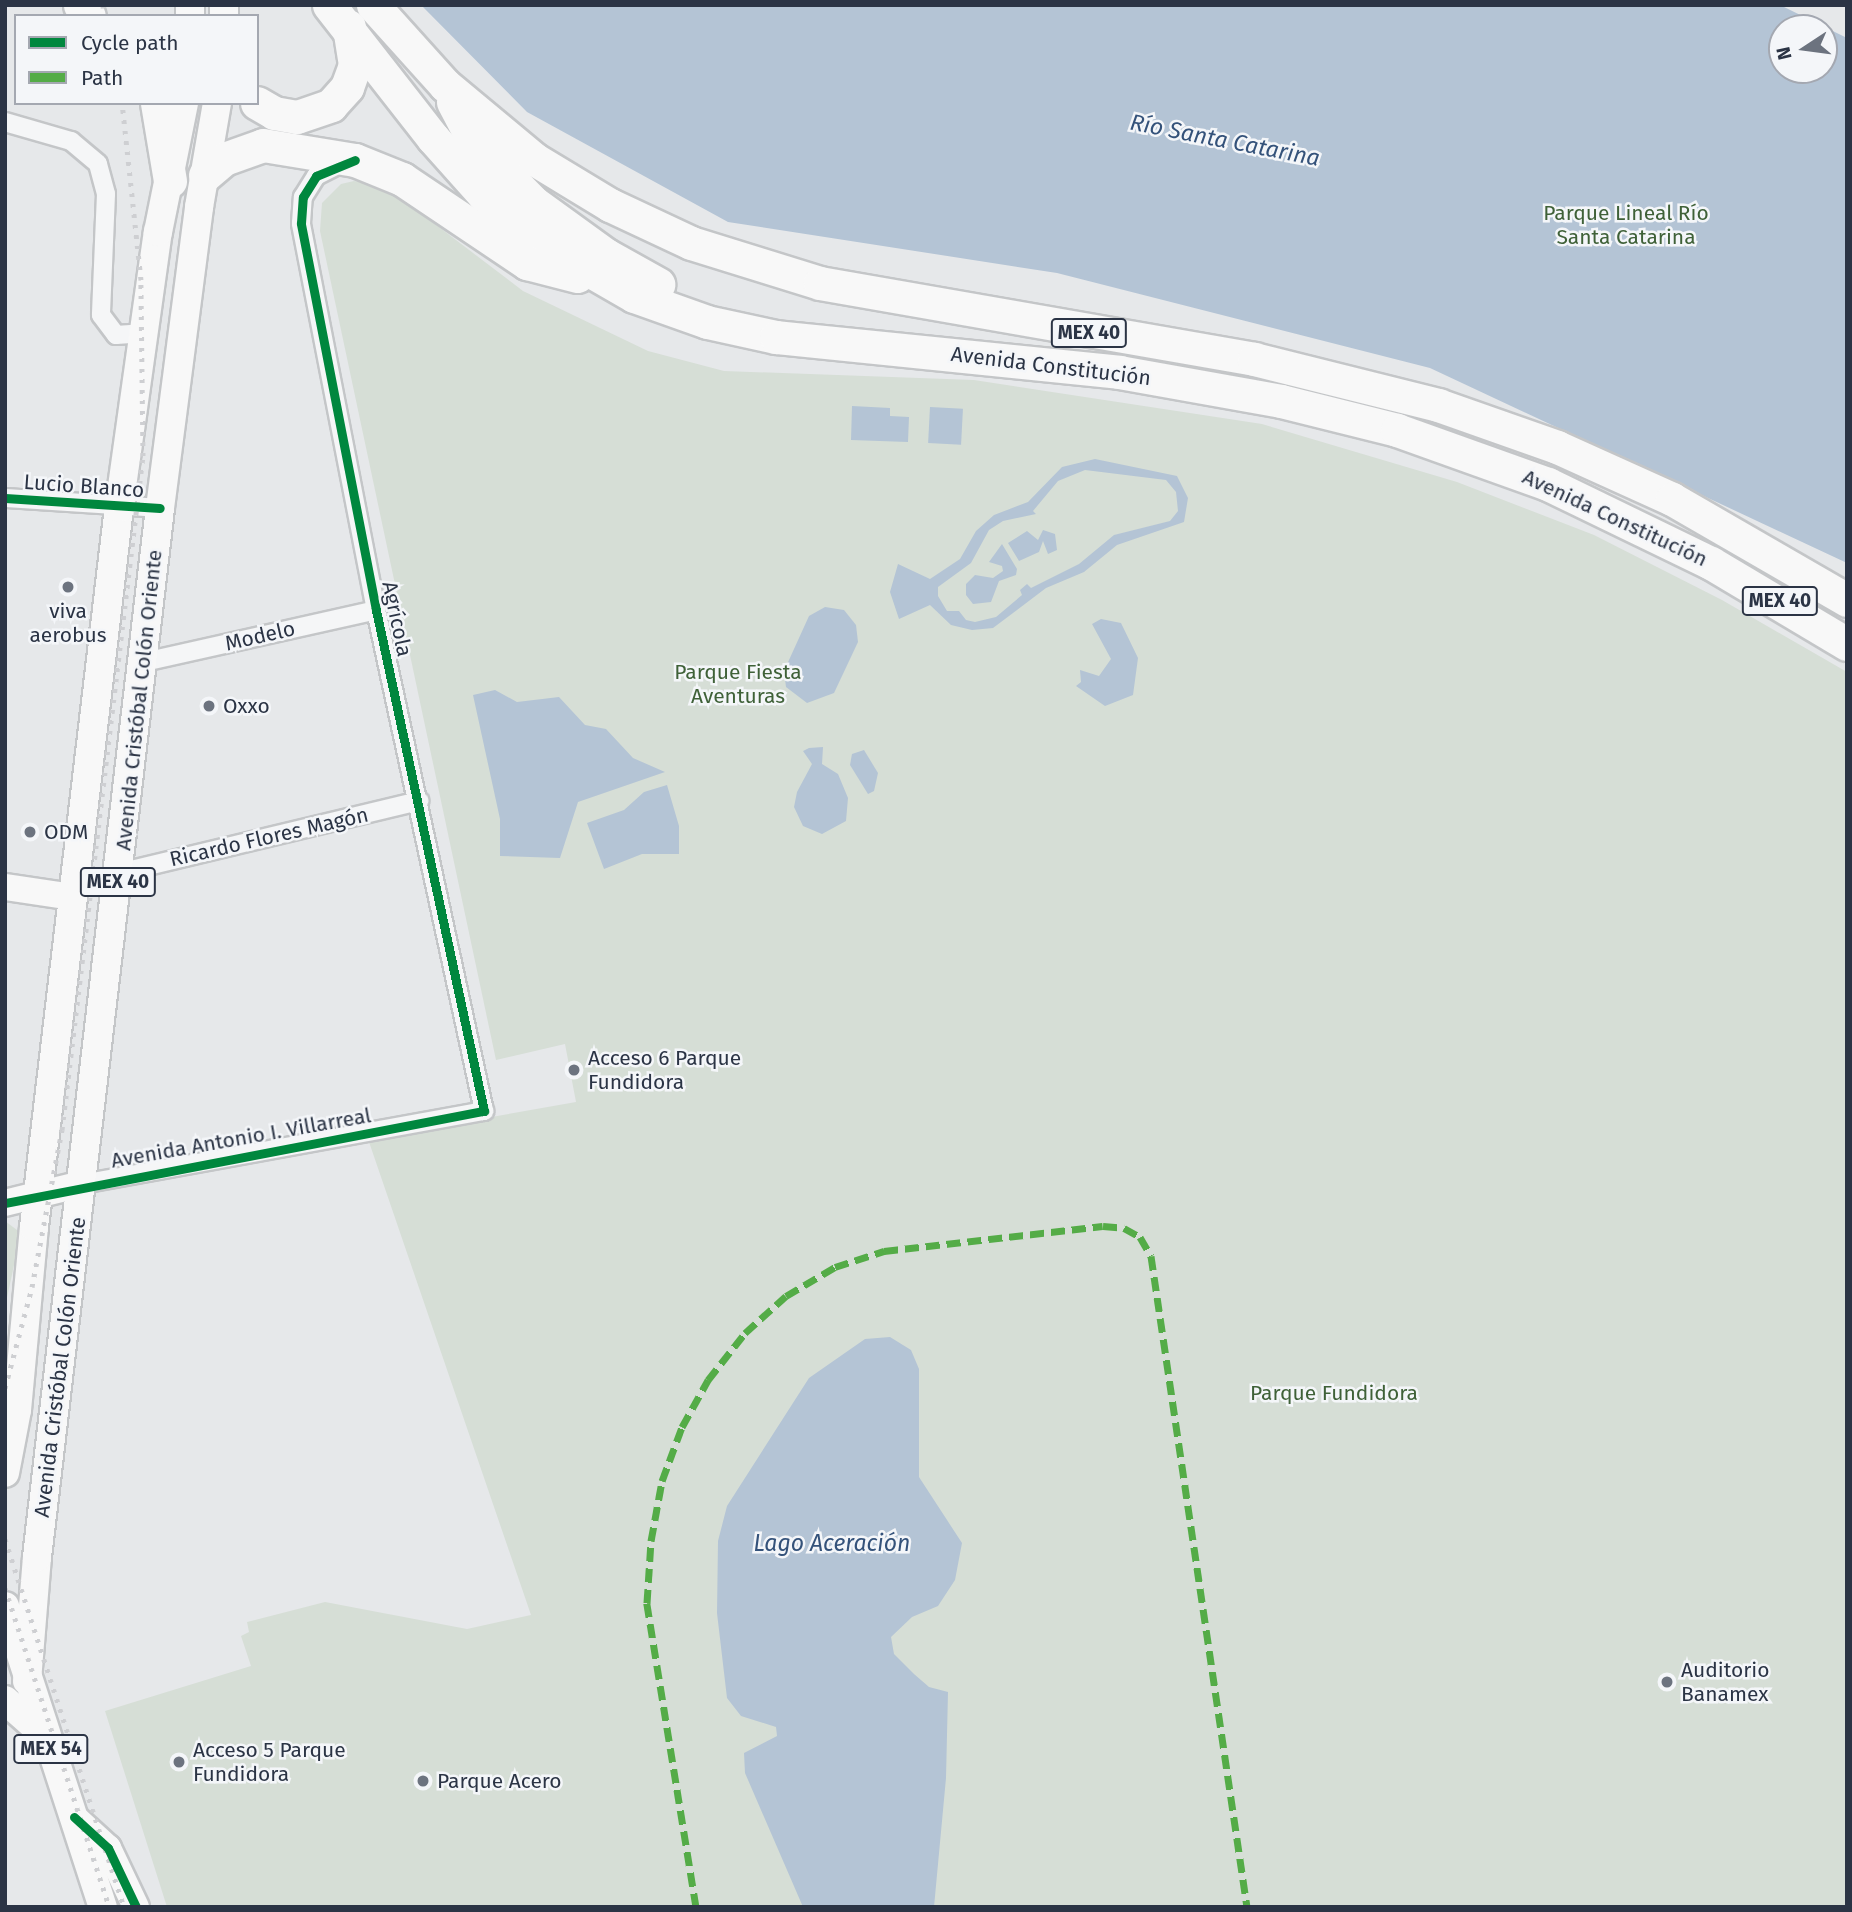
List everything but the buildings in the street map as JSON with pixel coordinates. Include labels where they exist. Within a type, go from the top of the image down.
[{"type":"highway","name":"Avenida Constitución","points":[[350,12],[445,85],[534,159],[571,183],[650,226],[730,258],[888,296],[1279,364],[1438,405],[1557,447],[1672,499],[1847,600]]},
{"type":"highway","name":"Avenida Constitución","points":[[350,12],[433,138],[484,195],[542,243],[595,276],[707,322],[811,341],[1000,356],[1119,372],[1281,401],[1397,430],[1561,490],[1711,563],[1847,644]]},
{"type":"highway","points":[[259,104],[274,113],[297,117],[331,105],[347,87],[355,65],[350,12]]},
{"type":"highway","points":[[445,85],[474,142],[533,202],[569,230],[684,297],[811,341]]},
{"type":"highway","points":[[157,105],[170,181]]},
{"type":"highway","points":[[205,176],[224,159],[263,145],[355,160],[402,179],[527,263],[568,275],[595,276]]},
{"type":"main road","name":"Avenida Cristóbal Colón Oriente","points":[[5,1473],[17,1410],[38,1195],[119,508],[142,333],[184,105]]},
{"type":"main road","name":"Avenida Cristóbal Colón Oriente","points":[[27,1681],[34,1590],[160,508],[217,105]]},
{"type":"main road","name":"MEX 54","points":[[5,1606],[27,1681],[103,1907]]},
{"type":"main road","points":[[5,1700],[48,1739]]},
{"type":"street","points":[[5,122],[71,141],[98,164],[106,194],[102,315],[116,335],[142,333]]},
{"type":"street","name":"Agrícola","points":[[355,160],[316,176],[303,197],[301,223],[376,610],[420,801],[484,1111]]},
{"type":"street","name":"Lucio Blanco","points":[[5,498],[119,508],[160,508]]},
{"type":"street","name":"Modelo","points":[[144,662],[376,610]]},
{"type":"street","name":"Ricardo Flores Magón","points":[[119,873],[420,801]]},
{"type":"street","points":[[5,887],[72,897]]},
{"type":"street","name":"Avenida Antonio I. Villarreal","points":[[5,1203],[82,1185],[484,1111]]},
{"type":"street","points":[[74,1817],[108,1848],[136,1907]]},
{"type":"green space","name":"Parque Fundidora","points":[[354,181],[385,186],[523,291],[648,351],[724,371],[974,380],[1262,424],[1457,482],[1594,535],[1722,600],[1847,672],[1847,1907],[167,1907],[105,1711],[251,1666],[241,1636],[249,1632],[247,1622],[325,1602],[467,1629],[531,1615],[368,1139],[576,1102],[565,1044],[496,1060],[320,231],[322,203],[341,184]]},
{"type":"green space","points":[[5,1221],[21,1233],[5,1307]]},
{"type":"water","name":"Río Santa Catarina","points":[[421,5],[1780,5],[1798,14],[1768,14],[1768,84],[1838,84],[1838,34],[1847,38],[1847,563],[1430,368],[1057,273],[728,222],[527,112]]},
{"type":"water","points":[[852,406],[890,408],[890,416],[909,417],[908,442],[851,440]]},
{"type":"water","points":[[930,407],[963,409],[961,445],[928,443]]},
{"type":"water","points":[[1095,459],[1177,476],[1188,498],[1184,522],[1117,545],[1084,572],[1046,588],[993,628],[972,630],[951,625],[930,605],[899,619],[890,592],[898,564],[930,579],[960,559],[976,531],[994,515],[1028,502],[1062,467]],"holes":[[[1085,470],[1166,480],[1176,492],[1178,511],[1170,521],[1114,535],[1079,564],[1031,588],[1027,584],[1020,590],[1022,595],[996,617],[975,622],[966,620],[959,611],[947,611],[938,596],[938,587],[971,563],[989,530],[1003,521],[1036,514],[1033,511],[1058,481]]]},
{"type":"water","points":[[1043,530],[1055,534],[1057,550],[1048,554],[1043,541],[1039,552],[1019,561],[1008,543],[1027,531],[1038,540]]},
{"type":"water","points":[[1002,544],[1017,569],[1016,575],[999,581],[991,602],[973,604],[966,595],[966,584],[975,575],[993,578],[1003,571],[1002,566],[989,562]]},
{"type":"water","points":[[825,607],[844,610],[856,625],[858,642],[834,693],[807,703],[786,687],[784,671],[809,616]]},
{"type":"water","points":[[1101,619],[1121,623],[1138,658],[1133,695],[1105,706],[1076,686],[1081,682],[1080,670],[1099,676],[1111,659],[1092,624]]},
{"type":"water","points":[[495,690],[517,702],[559,697],[585,725],[606,729],[633,758],[665,772],[578,802],[560,858],[500,856],[500,819],[473,695]]},
{"type":"water","points":[[823,747],[822,764],[838,774],[848,798],[846,821],[822,834],[803,826],[794,807],[797,792],[812,764],[803,751]]},
{"type":"water","points":[[864,750],[878,773],[874,791],[868,794],[850,765],[852,754]]},
{"type":"water","points":[[667,785],[679,826],[679,854],[642,854],[604,869],[587,823],[624,810],[644,792]]},
{"type":"water","name":"Lago Aceración","points":[[890,1337],[911,1350],[919,1369],[919,1477],[962,1543],[955,1580],[938,1606],[912,1617],[891,1637],[894,1654],[914,1674],[929,1687],[948,1692],[946,1778],[934,1907],[803,1907],[745,1773],[744,1753],[777,1736],[776,1727],[741,1716],[727,1698],[717,1613],[718,1541],[727,1506],[809,1378],[865,1339]]},
{"type":"railway","points":[[103,5],[104,14]]},
{"type":"railway","points":[[5,1388],[32,1287],[62,1130],[143,456],[141,280],[122,105]]},
{"type":"railway","points":[[5,1539],[124,1907]]},
{"type":"railway","points":[[5,1588],[109,1907]]},
{"type":"marked path","points":[[696,1907],[647,1603],[651,1541],[662,1481],[682,1427],[708,1380],[745,1333],[786,1296],[835,1267],[884,1251],[1103,1226],[1124,1228],[1140,1237],[1151,1256],[1247,1907]]},
{"type":"cycle path","points":[[5,1203],[484,1111],[376,610],[301,223],[303,197],[316,176],[355,160]]},
{"type":"cycle path","points":[[5,498],[160,508]]},
{"type":"cycle path","points":[[74,1817],[108,1848],[136,1907]]},
{"type":"place","name":"viva aerobus","points":[[68,587]]},
{"type":"place","name":"Oxxo","points":[[209,706]]},
{"type":"place","name":"ODM","points":[[30,832]]},
{"type":"place","name":"Acceso 6 Parque Fundidora","points":[[574,1070]]},
{"type":"place","name":"Auditorio Banamex","points":[[1667,1682]]},
{"type":"place","name":"Acceso 5 Parque Fundidora","points":[[179,1762]]},
{"type":"place","name":"Parque Acero","points":[[423,1781]]},
{"type":"park label","name":"Parque Lineal Río Santa Catarina","points":[[1626,225]]},
{"type":"park label","name":"Parque Fiesta Aventuras","points":[[738,684]]}]
